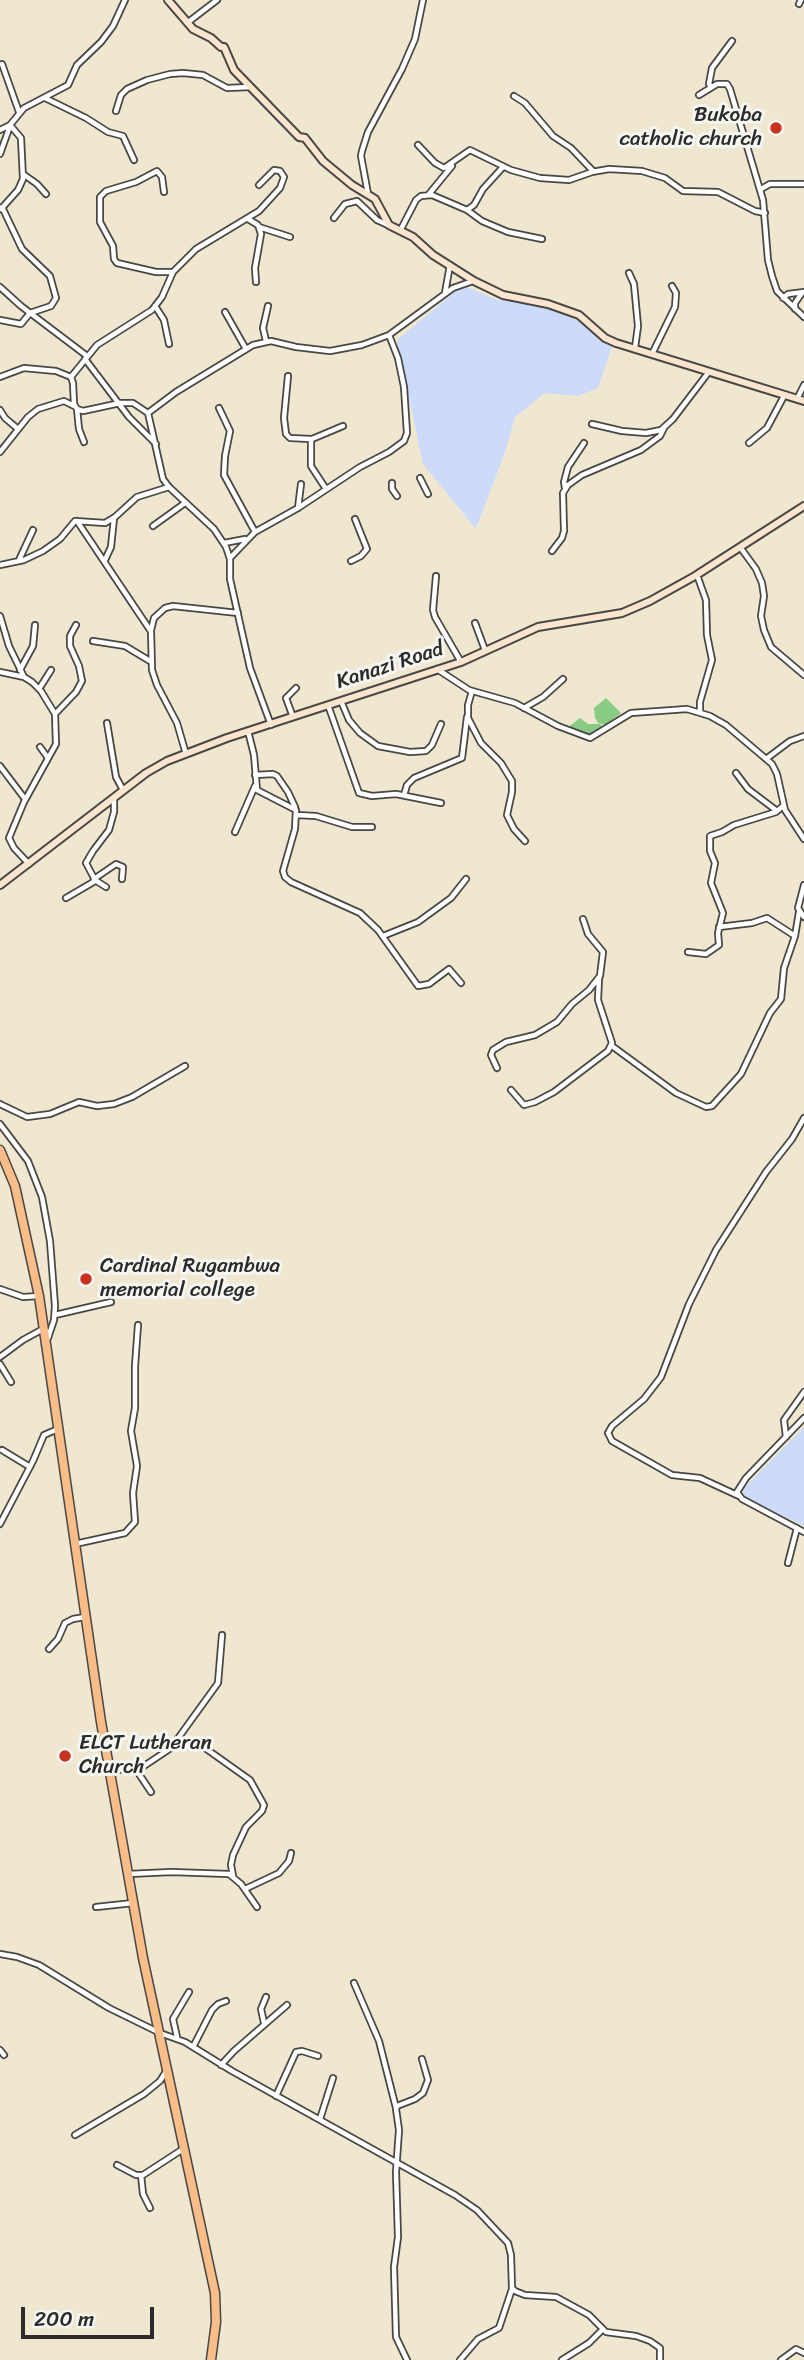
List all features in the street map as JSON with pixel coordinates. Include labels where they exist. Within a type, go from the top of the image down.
[{"type":"highway","points":[[0,1150],[15,1186],[39,1296],[85,1617],[128,1874],[215,2293],[214,2359]]},
{"type":"main road","points":[[168,0],[187,24],[224,47],[234,70],[299,137],[305,138],[323,161],[378,203],[389,225],[399,232],[413,236],[427,252],[503,295],[569,311],[587,321],[605,338],[708,373],[801,400]]},
{"type":"main road","name":"Kanazi Road","points":[[0,885],[156,766],[248,731],[461,662],[538,626],[622,614],[697,574],[804,506]]},
{"type":"street","points":[[0,154],[10,125],[19,112],[70,83],[77,65],[113,26],[125,0]]},
{"type":"street","points":[[187,24],[217,0]]},
{"type":"street","points":[[368,195],[362,151],[368,132],[415,39],[423,0]]},
{"type":"street","points":[[711,87],[709,84],[712,68],[732,41]]},
{"type":"street","points":[[2,64],[19,112]]},
{"type":"street","points":[[116,111],[121,95],[127,89],[170,74],[203,75],[227,88],[250,88]]},
{"type":"street","points":[[699,95],[722,83],[727,84],[730,89],[760,190],[765,214],[768,260],[777,291],[804,317]]},
{"type":"street","points":[[514,96],[525,103],[553,136],[571,148],[594,172]]},
{"type":"street","points":[[45,98],[108,132],[123,135],[134,160]]},
{"type":"street","points":[[0,130],[10,125]]},
{"type":"street","points":[[0,320],[20,325],[30,313],[51,306],[56,299],[50,276],[19,246],[1,208],[21,185],[23,174],[21,138],[10,125]]},
{"type":"street","points":[[418,145],[439,166],[445,168],[465,152],[472,150],[503,167],[529,176],[562,180],[609,169],[642,171],[665,178],[683,191],[718,192],[765,214]]},
{"type":"street","points":[[399,232],[416,200],[428,195],[454,162]]},
{"type":"street","points":[[467,210],[474,205],[483,189],[503,167]]},
{"type":"street","points":[[71,377],[101,342],[144,317],[155,306],[173,272],[196,249],[247,219],[271,200],[282,185],[284,177],[274,170],[259,185]]},
{"type":"street","points":[[164,191],[162,177],[157,171],[136,182],[106,191],[100,197],[100,222],[113,246],[114,260],[117,263],[156,272],[173,272]]},
{"type":"street","points":[[23,174],[46,194]]},
{"type":"street","points":[[760,190],[770,184],[804,184]]},
{"type":"street","points":[[428,195],[467,210],[508,232],[542,239]]},
{"type":"street","points":[[334,218],[345,204],[357,201],[377,220],[389,225]]},
{"type":"street","points":[[247,219],[259,227],[290,237]]},
{"type":"street","points":[[256,282],[255,268],[261,234],[259,227]]},
{"type":"street","points":[[445,293],[450,265]]},
{"type":"street","points":[[629,273],[634,284],[638,326],[635,349]]},
{"type":"street","points":[[148,413],[164,400],[246,349],[266,341],[334,351],[389,335],[445,293],[461,284],[474,281]]},
{"type":"street","points":[[652,355],[676,307],[676,293],[672,286]]},
{"type":"street","points":[[0,287],[86,357],[129,417],[156,444]]},
{"type":"street","points":[[783,298],[788,294],[803,292]]},
{"type":"street","points":[[795,309],[795,303],[803,292]]},
{"type":"street","points":[[155,306],[164,320],[169,344]]},
{"type":"street","points":[[266,341],[262,328],[268,306]]},
{"type":"street","points":[[225,312],[246,349]]},
{"type":"street","points":[[230,559],[255,532],[298,508],[359,467],[389,452],[406,437],[402,373],[389,335]]},
{"type":"street","points":[[0,377],[24,368],[56,371],[71,377],[79,429],[84,442]]},
{"type":"street","points":[[565,489],[582,475],[640,450],[660,436],[708,373]]},
{"type":"street","points":[[288,376],[284,418],[286,434],[290,438],[311,439],[343,426]]},
{"type":"street","points":[[801,400],[804,385]]},
{"type":"street","points":[[749,443],[767,428],[784,396]]},
{"type":"street","points":[[0,452],[38,409],[53,403],[64,401],[76,408],[89,410],[133,403],[148,413],[163,479],[214,529],[224,543],[230,559],[230,579],[250,668],[271,725]]},
{"type":"street","points":[[219,408],[230,428],[225,475],[255,532]]},
{"type":"street","points":[[0,410],[18,429]]},
{"type":"street","points":[[592,424],[614,430],[646,433],[664,428]]},
{"type":"street","points":[[311,439],[311,466],[326,489]]},
{"type":"street","points":[[552,551],[564,531],[564,482],[568,467],[584,443]]},
{"type":"street","points":[[421,478],[429,495]]},
{"type":"street","points":[[392,483],[392,489],[397,496]]},
{"type":"street","points":[[298,508],[301,484]]},
{"type":"street","points":[[0,565],[19,561],[52,545],[77,521],[105,523],[136,497],[169,487]]},
{"type":"street","points":[[153,526],[185,503]]},
{"type":"street","points":[[105,561],[111,547],[114,518]]},
{"type":"street","points":[[351,561],[367,549],[355,519]]},
{"type":"street","points":[[77,521],[151,630]]},
{"type":"street","points":[[19,561],[33,530]]},
{"type":"street","points":[[224,543],[249,537]]},
{"type":"street","points":[[740,547],[756,569],[762,583],[764,596],[761,616],[771,647],[804,675]]},
{"type":"street","points":[[697,574],[706,600],[707,635],[712,660],[700,702],[701,713]]},
{"type":"street","points":[[436,576],[433,610],[435,617],[461,662]]},
{"type":"street","points":[[186,754],[177,723],[154,677],[151,630],[154,618],[159,612],[173,606],[238,613]]},
{"type":"street","points":[[0,617],[20,670],[24,677],[39,689],[55,714],[56,744],[25,799],[9,838],[14,848],[29,864]]},
{"type":"street","points":[[475,623],[485,650]]},
{"type":"street","points":[[20,670],[33,646],[35,625]]},
{"type":"street","points":[[55,714],[76,692],[82,681],[70,646],[70,636],[76,625]]},
{"type":"street","points":[[93,641],[125,646],[151,662]]},
{"type":"street","points":[[437,669],[471,691],[500,698],[590,738],[631,713],[687,709],[722,722],[775,769],[783,806],[804,837]]},
{"type":"street","points":[[39,689],[51,670]]},
{"type":"street","points":[[0,672],[24,677]]},
{"type":"street","points":[[524,708],[543,697],[563,679]]},
{"type":"street","points":[[293,718],[286,698],[296,688]]},
{"type":"street","points":[[404,795],[407,785],[414,778],[462,758],[471,691]]},
{"type":"street","points":[[341,701],[349,720],[360,733],[385,748],[410,752],[426,751],[432,745],[441,724]]},
{"type":"street","points":[[328,705],[359,793],[372,796],[404,795],[441,803]]},
{"type":"street","points":[[467,715],[481,743],[502,762],[512,781],[507,815],[514,829],[525,841]]},
{"type":"street","points":[[107,723],[116,777],[124,791]]},
{"type":"street","points":[[235,832],[255,786],[252,740],[248,731]]},
{"type":"street","points":[[766,759],[790,741],[804,736]]},
{"type":"street","points":[[40,747],[48,758]]},
{"type":"street","points":[[0,766],[25,799]]},
{"type":"street","points":[[736,773],[748,789],[777,811]]},
{"type":"street","points":[[255,775],[277,776],[288,792],[296,813],[283,871],[285,877],[360,913],[383,936],[412,980],[419,986],[429,984],[449,969],[461,983]]},
{"type":"street","points":[[255,786],[261,794],[296,813],[352,827],[372,827]]},
{"type":"street","points":[[106,887],[94,879],[86,863],[110,830],[114,799]]},
{"type":"street","points":[[688,952],[706,954],[719,945],[719,927],[723,913],[711,886],[715,863],[710,851],[710,836],[777,811],[783,806]]},
{"type":"street","points":[[66,898],[116,864],[123,867],[122,879]]},
{"type":"street","points":[[383,936],[418,922],[451,898],[466,879]]},
{"type":"street","points":[[583,919],[588,934],[606,951],[597,997],[612,1046],[661,1084],[710,1108],[741,1074],[770,1013],[781,998],[780,986],[795,936],[804,885]]},
{"type":"street","points":[[799,912],[804,916]]},
{"type":"street","points":[[719,927],[752,923],[767,918],[795,936]]},
{"type":"street","points":[[497,1068],[491,1055],[493,1050],[506,1042],[535,1035],[557,1022],[600,976]]},
{"type":"street","points":[[511,1090],[524,1105],[535,1102],[579,1074],[612,1046]]},
{"type":"street","points":[[0,1104],[27,1117],[50,1114],[79,1102],[92,1106],[114,1104],[132,1097],[185,1066]]},
{"type":"street","points":[[804,1118],[716,1250],[689,1304],[661,1377],[644,1399],[612,1426],[608,1433],[612,1441],[672,1475],[681,1478],[696,1477],[739,1496],[804,1532]]},
{"type":"street","points":[[0,1124],[29,1161],[42,1197],[50,1241],[54,1315],[46,1342]]},
{"type":"street","points":[[0,1289],[23,1297],[39,1296]]},
{"type":"street","points":[[54,1315],[111,1302]]},
{"type":"street","points":[[75,1544],[125,1533],[135,1521],[133,1493],[138,1465],[131,1431],[135,1408],[138,1325]]},
{"type":"street","points":[[0,1357],[44,1329]]},
{"type":"street","points":[[0,1364],[11,1382]]},
{"type":"street","points":[[786,1437],[783,1420],[804,1392]]},
{"type":"street","points":[[739,1496],[738,1490],[742,1484],[804,1418]]},
{"type":"street","points":[[0,1524],[44,1435],[59,1429]]},
{"type":"street","points":[[2,1450],[30,1467]]},
{"type":"street","points":[[0,1510],[7,1508]]},
{"type":"street","points":[[788,1563],[797,1528]]},
{"type":"street","points":[[49,1649],[58,1639],[65,1623],[85,1617]]},
{"type":"street","points":[[110,1771],[149,1763],[171,1748],[218,1683],[222,1634]]},
{"type":"street","points":[[205,1748],[250,1780],[264,1805],[262,1811],[246,1827],[231,1865],[233,1876],[246,1889],[257,1907]]},
{"type":"street","points":[[135,1768],[150,1792]]},
{"type":"street","points":[[246,1889],[279,1873],[289,1861],[290,1853]]},
{"type":"street","points":[[128,1874],[171,1872],[233,1876]]},
{"type":"street","points":[[96,1907],[134,1903]]},
{"type":"street","points":[[0,1954],[17,1956],[39,1965],[109,2008],[160,2034],[177,2038],[477,2210],[508,2243],[512,2288],[499,2328],[478,2339],[460,2360]]},
{"type":"street","points":[[354,1983],[379,2041],[399,2130],[396,2164],[398,2237],[394,2267],[396,2332],[407,2360]]},
{"type":"street","points":[[177,2038],[173,2019],[189,1992]]},
{"type":"street","points":[[264,2023],[261,2010],[265,1997]]},
{"type":"street","points":[[193,2047],[212,2010],[226,2001]]},
{"type":"street","points":[[221,2065],[286,2005]]},
{"type":"street","points":[[276,2096],[296,2052],[318,2056]]},
{"type":"street","points":[[396,2109],[423,2093],[428,2080],[422,2059]]},
{"type":"street","points":[[75,2136],[144,2094],[160,2081],[168,2070]]},
{"type":"street","points":[[320,2119],[333,2078]]},
{"type":"street","points":[[117,2165],[141,2175],[184,2149]]},
{"type":"street","points":[[141,2175],[143,2193],[149,2208]]},
{"type":"street","points":[[512,2288],[519,2294],[550,2295],[584,2311],[611,2333],[650,2341],[660,2348],[660,2360]]},
{"type":"street","points":[[562,2360],[589,2343],[603,2329]]},
{"type":"street","points":[[781,2360],[796,2349],[804,2353]]},
{"type":"shaded area","points":[[463,285],[497,300],[540,305],[579,321],[595,333],[599,341],[613,344],[598,388],[578,396],[545,393],[515,417],[476,529],[423,464],[397,340]]},
{"type":"shaded area","points":[[804,1427],[804,1526],[744,1497],[743,1489]]},
{"type":"green space","points":[[606,698],[621,713],[605,725],[599,723],[603,727],[589,737],[567,728],[580,718],[588,724],[599,724],[594,708]]},
{"type":"place","name":"Bukoba catholic church","points":[[776,128]]},
{"type":"place","name":"Cardinal Rugambwa memorial college","points":[[86,1279]]},
{"type":"place","name":"ELCT Lutheran Church","points":[[65,1756]]}]
